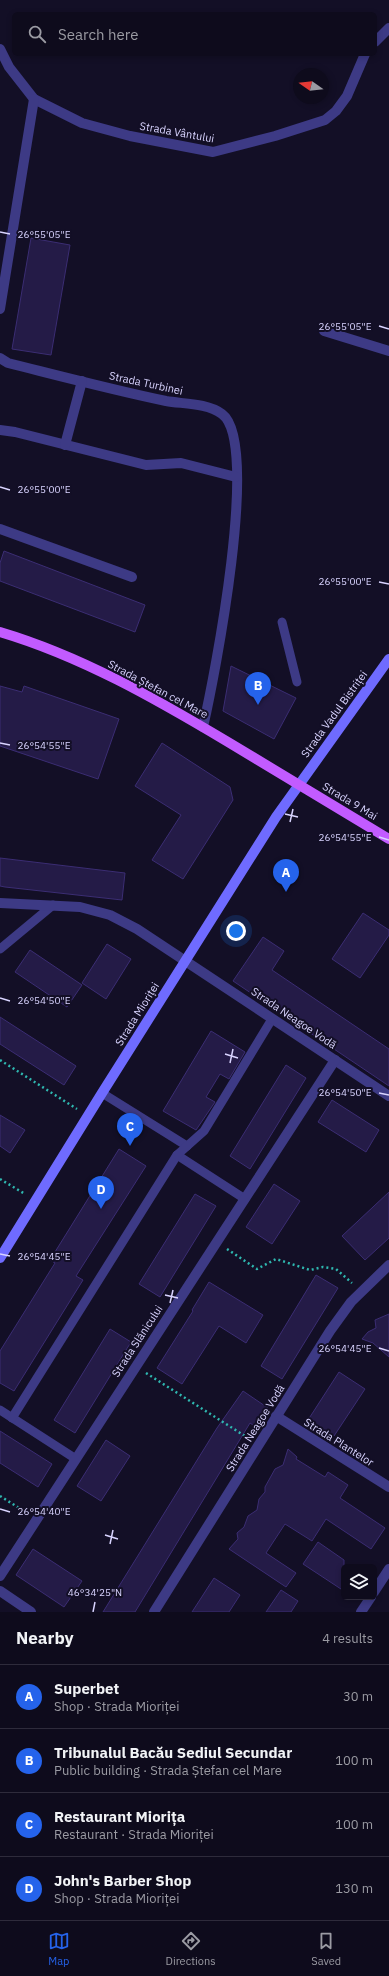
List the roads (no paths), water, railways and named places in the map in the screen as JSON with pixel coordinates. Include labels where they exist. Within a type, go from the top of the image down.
[{"type":"main road","name":"Strada Ștefan cel Mare","points":[[0,632],[45,647],[119,681],[203,726],[298,784]]},
{"type":"main road","name":"Strada Vadul Bistriței","points":[[298,784],[388,660]]},
{"type":"main road","name":"Strada 9 Mai","points":[[298,784],[389,839]]},
{"type":"main road","name":"Strada Mioriței","points":[[0,1258],[88,1115],[298,784]]},
{"type":"street","points":[[377,40],[389,28]]},
{"type":"street","name":"Strada Vântului","points":[[0,49],[9,67],[34,99],[82,123],[130,136],[213,152],[275,136],[325,120],[336,111],[347,96],[364,56]]},
{"type":"street","points":[[0,309],[34,99]]},
{"type":"street","points":[[324,330],[389,351]]},
{"type":"street","name":"Strada Turbinei","points":[[0,358],[8,363],[166,401],[203,407],[220,412],[227,418],[232,427],[235,441],[236,477],[232,561],[213,681],[203,726]]},
{"type":"street","points":[[65,444],[82,381]]},
{"type":"street","points":[[0,430],[15,432],[146,465],[181,463],[236,477]]},
{"type":"street","points":[[0,529],[132,577]]},
{"type":"street","name":"Strada Neagoe Vodă","points":[[0,902],[80,907],[110,915],[137,929],[389,1096]]},
{"type":"street","name":"Strada Slănicului","points":[[0,1576],[335,1060]]},
{"type":"street","name":"Strada Neagoe Vodă","points":[[154,1612],[330,1331],[352,1302],[389,1265]]},
{"type":"street","name":"Strada Plantelor","points":[[276,1416],[389,1487]]},
{"type":"street","points":[[377,1587],[389,1569]]},
{"type":"street","points":[[0,1591],[31,1612]]},
{"type":"street","points":[[361,1612],[368,1600]]},
{"type":"lane","points":[[282,622],[297,682]]},
{"type":"lane","points":[[0,949],[53,905]]},
{"type":"lane","points":[[12,1418],[177,1155],[204,1131],[272,1018]]},
{"type":"lane","points":[[102,1093],[187,1146]]},
{"type":"lane","points":[[177,1155],[245,1199]]},
{"type":"lane","points":[[0,1410],[76,1459]]},
{"type":"place","name":"Tribunalul Bacău Sediul Secundar","points":[[258,705]]},
{"type":"place","name":"Superbet","points":[[286,892]]},
{"type":"place","name":"Restaurant Miorița","points":[[130,1146]]},
{"type":"place","name":"John's Barber Shop","points":[[101,1209]]}]
